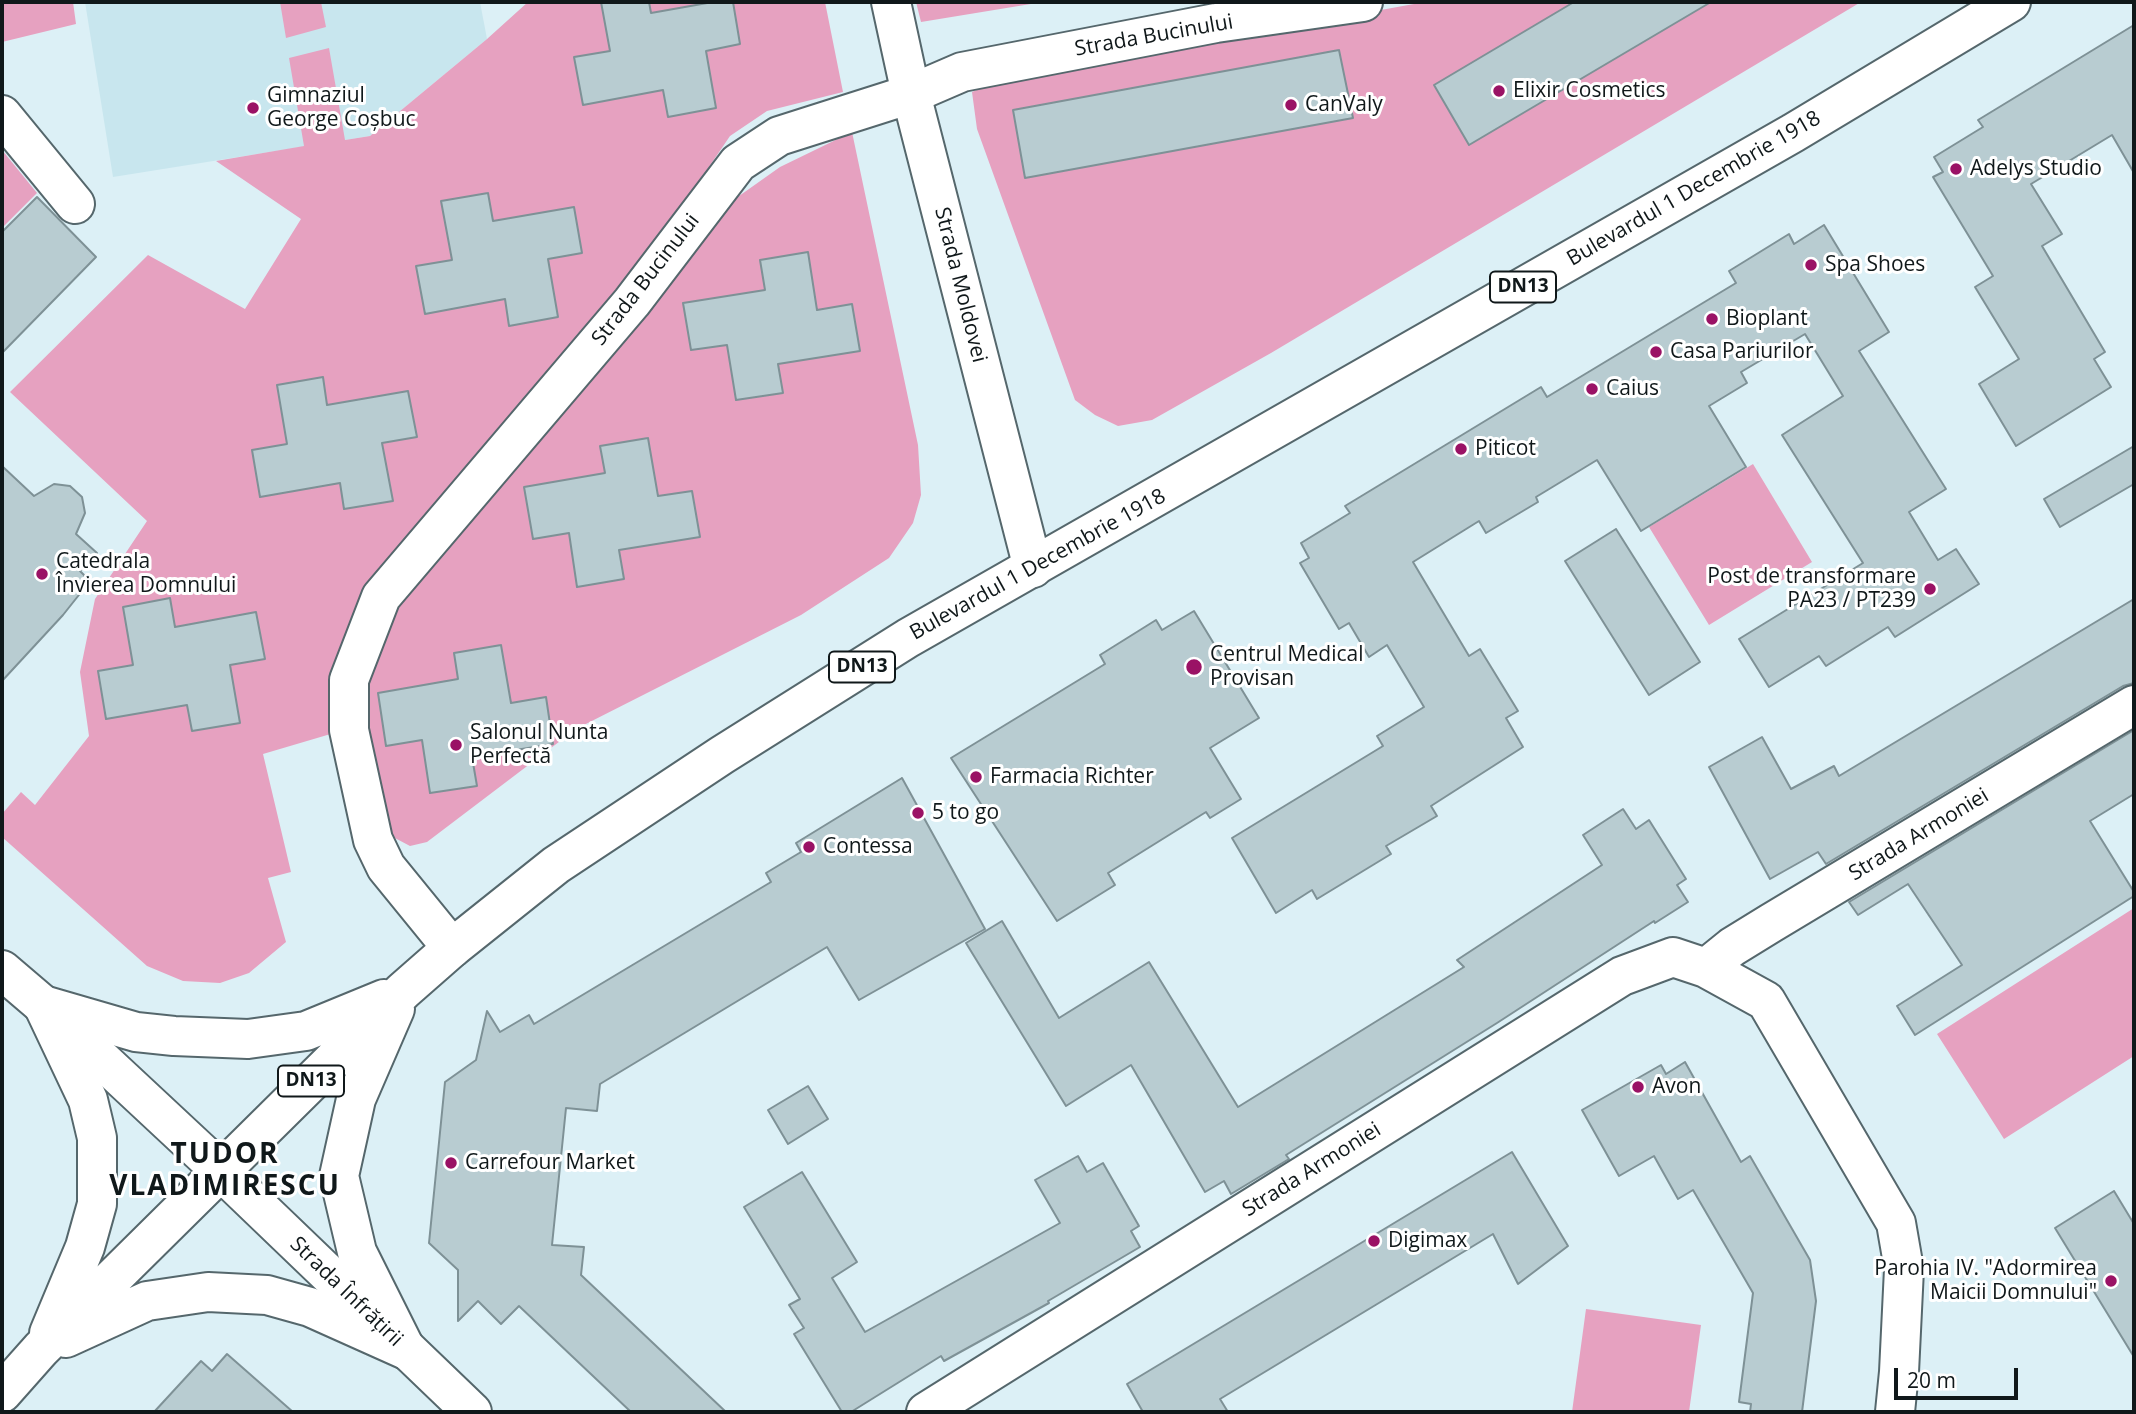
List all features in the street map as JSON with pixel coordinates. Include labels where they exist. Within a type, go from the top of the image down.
[{"type":"street","name":"Strada Moldovei","points":[[891,2],[911,94],[1032,568]]},
{"type":"street","name":"Strada Bucinului","points":[[452,948],[386,867],[373,840],[349,730],[349,680],[381,597],[632,302],[738,163],[779,136],[911,94],[962,72],[1198,14],[1363,2]]},
{"type":"street","name":"Bulevardul 1 Decembrie 1918","points":[[2,1393],[41,1349],[403,991],[556,865],[722,755],[908,638],[1804,127],[2011,2]]},
{"type":"street","points":[[2,115],[75,204]]},
{"type":"street","name":"Strada Armoniei","points":[[1706,968],[1732,947],[1771,923],[2134,705]]},
{"type":"street","name":"Strada Armoniei","points":[[926,1412],[1622,976],[1673,957],[1706,968],[1766,1001],[1896,1223],[1905,1269],[1895,1412]]},
{"type":"street","name":"Strada Înfrățirii","points":[[2,970],[220,1171],[472,1412]]},
{"type":"street","points":[[43,1005],[136,1032],[248,1039],[306,1031],[403,991]]},
{"type":"street","points":[[403,991],[356,1099],[339,1177],[356,1252],[407,1350]]},
{"type":"street","points":[[41,1349],[85,1247],[97,1204],[97,1138],[88,1100],[43,1005]]},
{"type":"street","points":[[41,1349],[147,1300],[208,1292],[267,1295],[310,1307],[407,1350]]},
{"type":"shaded area","points":[[2,2],[73,2],[76,24],[2,42]]},
{"type":"shaded area","name":"Gimnaziul George Coșbuc","points":[[85,2],[480,2],[487,39],[370,136],[113,177]]},
{"type":"shaded area","points":[[280,2],[321,2],[326,27],[286,38]]},
{"type":"shaded area","points":[[528,2],[825,2],[843,92],[767,111],[730,136],[630,283],[367,588],[334,733],[263,754],[291,872],[268,878],[286,942],[249,973],[220,983],[183,981],[147,966],[2,837],[2,814],[21,792],[35,805],[89,736],[80,672],[95,599],[147,521],[10,392],[148,255],[245,309],[301,219],[216,161],[304,146],[289,58],[329,48],[345,140],[370,136]]},
{"type":"shaded area","points":[[916,2],[1043,2],[921,22]]},
{"type":"shaded area","points":[[1425,2],[1861,2],[1271,353],[1152,420],[1118,426],[1095,415],[1075,400],[977,129],[972,92],[1005,78]]},
{"type":"shaded area","points":[[852,132],[918,445],[921,495],[913,523],[889,558],[801,615],[576,729],[427,842],[410,846],[393,837],[385,822],[366,728],[365,683],[397,605],[732,201],[780,167]]},
{"type":"shaded area","points":[[2,150],[37,193],[2,228]]},
{"type":"shaded area","points":[[1753,464],[1812,562],[1709,625],[1649,527]]},
{"type":"shaded area","points":[[2134,908],[2134,1056],[2004,1139],[1937,1034]]},
{"type":"shaded area","points":[[1586,1309],[1701,1325],[1689,1412],[1572,1412]]},
{"type":"building","points":[[601,2],[649,2],[651,13],[713,2],[733,2],[740,44],[706,51],[716,108],[668,117],[663,90],[583,105],[574,57],[610,51]]},
{"type":"building","points":[[1574,2],[1711,2],[1469,145],[1434,85]]},
{"type":"building","points":[[2134,25],[2134,173],[2112,135],[2031,184],[2062,234],[2042,246],[2105,352],[2094,359],[2111,387],[2016,446],[1979,384],[2019,359],[1975,287],[1993,276],[1933,177],[1943,172],[1934,157],[1983,127],[1978,120]]},
{"type":"building","points":[[1339,50],[1353,118],[1025,178],[1013,110]]},
{"type":"building","points":[[488,193],[493,221],[574,207],[582,253],[548,259],[558,317],[509,326],[505,299],[425,314],[416,266],[452,260],[441,201]]},
{"type":"building","points":[[37,197],[96,257],[2,353],[2,232]]},
{"type":"building","points":[[1824,225],[1889,332],[1859,351],[1946,489],[1909,512],[1938,560],[1956,549],[1979,584],[1895,637],[1888,627],[1826,666],[1819,656],[1769,687],[1739,639],[1863,563],[1782,435],[1843,396],[1805,334],[1741,372],[1747,383],[1709,406],[1746,467],[1641,531],[1597,460],[1536,497],[1538,502],[1486,533],[1479,521],[1413,562],[1469,656],[1480,649],[1518,711],[1506,718],[1523,747],[1431,806],[1437,816],[1386,846],[1391,854],[1317,899],[1312,890],[1276,913],[1232,838],[1383,746],[1377,736],[1424,707],[1387,645],[1369,657],[1349,623],[1339,629],[1300,563],[1309,558],[1301,543],[1350,513],[1345,506],[1541,387],[1547,397],[1736,283],[1729,271],[1789,234],[1794,244]]},
{"type":"building","points":[[808,252],[817,310],[852,304],[860,351],[778,364],[783,393],[736,400],[727,345],[691,350],[683,303],[765,290],[760,260]]},
{"type":"building","points":[[323,377],[327,405],[408,391],[417,437],[382,443],[393,501],[344,509],[340,483],[260,497],[252,450],[287,444],[277,385]]},
{"type":"building","points":[[648,438],[658,496],[692,491],[700,537],[619,550],[624,579],[577,587],[569,533],[533,539],[524,487],[605,473],[600,446]]},
{"type":"building","points":[[2134,446],[2134,484],[2060,527],[2044,499]]},
{"type":"building","name":"Catedrala Învierea Domnului","points":[[2,466],[34,496],[54,484],[70,486],[82,497],[85,513],[76,534],[97,553],[80,571],[90,581],[63,615],[2,681]]},
{"type":"building","points":[[1616,529],[1700,662],[1649,695],[1565,561]]},
{"type":"building","points":[[170,598],[175,627],[256,612],[265,659],[230,665],[240,723],[192,731],[187,705],[106,719],[98,671],[133,665],[123,607]]},
{"type":"building","points":[[2134,599],[2134,683],[2123,686],[1826,864],[1818,852],[1770,879],[1709,767],[1762,737],[1791,789],[1834,766],[1839,776]]},
{"type":"building","points":[[1194,611],[1259,718],[1210,748],[1241,799],[1210,818],[1206,812],[1108,873],[1115,885],[1057,921],[951,758],[1105,664],[1100,655],[1156,620],[1162,630]]},
{"type":"building","points":[[501,645],[511,703],[546,697],[553,744],[472,757],[477,786],[430,793],[422,740],[386,746],[378,693],[458,679],[454,653]]},
{"type":"building","points":[[2134,730],[2134,794],[2090,821],[2134,896],[1915,1035],[1897,1006],[1962,965],[1908,884],[1858,915],[1849,902]]},
{"type":"building","points":[[902,778],[985,929],[859,1000],[827,947],[600,1084],[597,1111],[566,1108],[552,1245],[584,1247],[581,1275],[726,1412],[631,1412],[519,1306],[501,1324],[478,1301],[458,1321],[458,1270],[429,1243],[445,1082],[476,1060],[487,1011],[500,1032],[529,1015],[534,1024],[771,882],[766,873],[801,852],[796,843]]},
{"type":"building","points":[[1623,809],[1636,829],[1649,820],[1686,879],[1677,885],[1688,902],[1286,1155],[1289,1159],[1231,1194],[1224,1181],[1205,1192],[1131,1065],[1066,1106],[966,943],[1002,921],[1059,1018],[1149,962],[1238,1107],[1464,967],[1457,960],[1602,865],[1583,835]]},
{"type":"building","points":[[1685,1062],[1741,1162],[1750,1156],[1810,1260],[1816,1301],[1802,1412],[1750,1412],[1751,1404],[1739,1402],[1753,1293],[1693,1190],[1678,1199],[1654,1156],[1619,1176],[1582,1110],[1661,1065],[1666,1074]]},
{"type":"building","points":[[808,1086],[828,1119],[788,1144],[768,1110]]},
{"type":"building","points":[[1512,1152],[1568,1246],[1518,1284],[1493,1234],[1220,1399],[1228,1412],[1143,1412],[1127,1384]]},
{"type":"building","points":[[1078,1156],[1087,1172],[1103,1163],[1139,1226],[1131,1231],[1140,1247],[1048,1301],[1049,1303],[944,1361],[941,1356],[851,1412],[842,1412],[794,1334],[804,1328],[789,1305],[800,1299],[744,1207],[802,1172],[857,1262],[832,1278],[865,1332],[1060,1223],[1035,1180]]},
{"type":"building","name":"Parohia IV. \"Adormirea Maicii Domnului\"","points":[[2114,1191],[2134,1224],[2134,1357],[2055,1228]]},
{"type":"building","points":[[227,1354],[293,1412],[154,1412],[201,1361],[212,1371]]},
{"type":"place","name":"Elixir Cosmetics","points":[[1499,91]]},
{"type":"place","name":"CanValy","points":[[1291,105]]},
{"type":"place","name":"Gimnaziul George Coșbuc","points":[[253,108]]},
{"type":"place","name":"Adelys Studio","points":[[1956,169]]},
{"type":"place","name":"Spa Shoes","points":[[1811,265]]},
{"type":"place","name":"Bioplant","points":[[1712,319]]},
{"type":"place","name":"Casa Pariurilor","points":[[1656,352]]},
{"type":"place","name":"Caius","points":[[1592,389]]},
{"type":"place","name":"Piticot","points":[[1461,449]]},
{"type":"place","name":"Catedrala Învierea Domnului","points":[[42,574]]},
{"type":"place","name":"Post de transformare PA23 / PT239","points":[[1930,589]]},
{"type":"place","name":"Centrul Medical Provisan","points":[[1194,667]]},
{"type":"place","name":"Salonul Nunta Perfectă","points":[[456,745]]},
{"type":"place","name":"Farmacia Richter","points":[[976,777]]},
{"type":"place","name":"5 to go","points":[[918,813]]},
{"type":"place","name":"Contessa","points":[[809,847]]},
{"type":"place","name":"Avon","points":[[1638,1087]]},
{"type":"place","name":"Carrefour Market","points":[[451,1163]]},
{"type":"place","name":"Digimax","points":[[1374,1241]]},
{"type":"place","name":"Parohia IV. \"Adormirea Maicii Domnului\"","points":[[2111,1281]]},
{"type":"district","name":"TUDOR VLADIMIRESCU","points":[[225,1171]]}]
